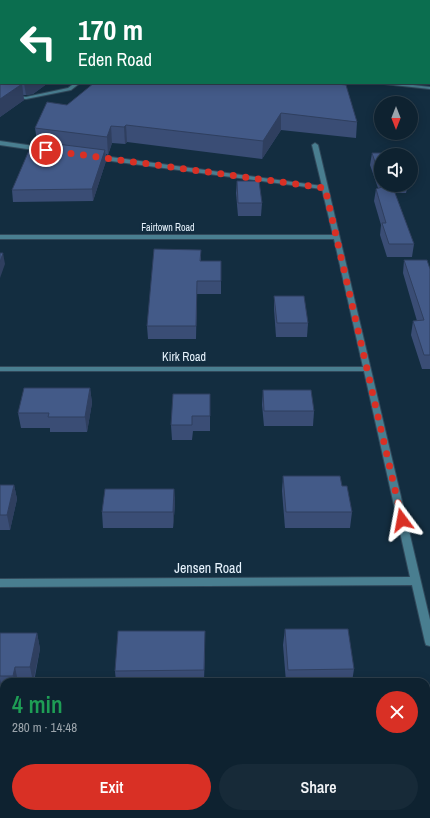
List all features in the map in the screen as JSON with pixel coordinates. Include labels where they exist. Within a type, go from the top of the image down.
[{"type":"street","points":[[0,95],[26,98],[69,89],[76,84]]},
{"type":"street","points":[[397,84],[430,88]]},
{"type":"street","points":[[0,143],[46,150]]},
{"type":"street","points":[[315,145],[430,642]]},
{"type":"street","points":[[93,156],[325,188]]},
{"type":"street","name":"Fairtown Road","points":[[0,237],[336,237]]},
{"type":"street","name":"Kirk Road","points":[[0,369],[367,369]]},
{"type":"street","name":"Jensen Road","points":[[0,584],[415,580]]},
{"type":"building","points":[[0,84],[22,84],[0,99]]},
{"type":"building","points":[[93,84],[336,84],[346,85],[357,122],[281,113],[263,141],[126,125],[124,127],[111,126],[107,137],[35,128],[47,102],[67,105]]},
{"type":"building","points":[[33,141],[105,150],[92,189],[12,190]]},
{"type":"building","points":[[237,181],[259,181],[262,203],[238,203]]},
{"type":"building","points":[[377,192],[395,192],[414,244],[389,244],[382,223],[386,223]]},
{"type":"building","points":[[154,249],[201,250],[200,261],[221,261],[221,281],[197,281],[196,326],[147,326]]},
{"type":"building","points":[[0,253],[3,253],[0,262]]},
{"type":"building","points":[[404,260],[427,260],[430,269],[430,355],[424,355],[413,321],[424,320]]},
{"type":"building","points":[[274,296],[304,296],[308,323],[277,323]]},
{"type":"building","points":[[24,388],[90,388],[85,417],[48,417],[49,413],[18,413]]},
{"type":"building","points":[[263,390],[311,390],[314,411],[264,411]]},
{"type":"building","points":[[173,394],[210,394],[210,416],[192,416],[192,425],[171,425]]},
{"type":"building","points":[[283,476],[340,476],[342,486],[347,486],[352,512],[286,512]]},
{"type":"building","points":[[0,485],[14,485],[7,515],[0,515]]},
{"type":"building","points":[[105,489],[174,489],[173,512],[102,512]]},
{"type":"building","points":[[285,629],[348,629],[354,669],[288,670]]},
{"type":"building","points":[[118,631],[205,631],[204,670],[115,671]]},
{"type":"building","points":[[0,633],[37,633],[30,667],[15,667],[13,676],[0,676]]},
{"type":"route","points":[[46,150],[325,188],[402,520]]}]
